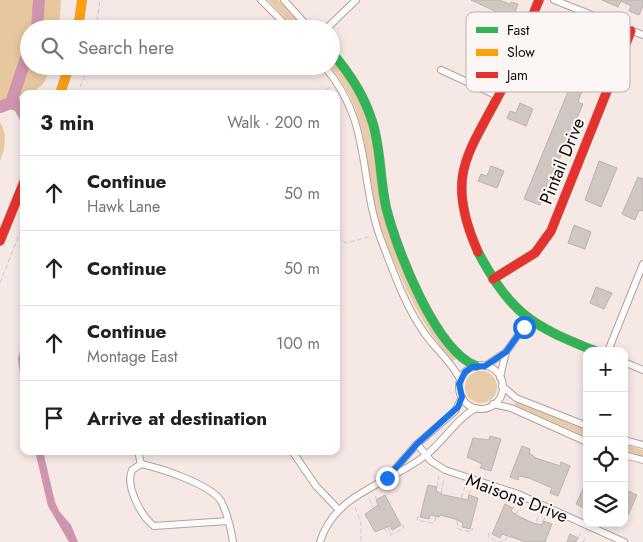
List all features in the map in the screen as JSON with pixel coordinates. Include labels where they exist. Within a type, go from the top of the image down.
[{"type":"street","points":[[79,20],[82,0]]},
{"type":"street","points":[[262,0],[281,20]]},
{"type":"street","points":[[284,0],[302,20]]},
{"type":"street","points":[[335,20],[356,0]]},
{"type":"street","points":[[534,12],[539,0]]},
{"type":"street","points":[[554,0],[584,12]]},
{"type":"street","points":[[631,31],[643,35]]},
{"type":"street","points":[[340,64],[356,85],[370,113],[390,220],[423,301],[452,350],[465,361],[493,369],[500,377]]},
{"type":"street","points":[[441,70],[466,81]]},
{"type":"street","points":[[61,90],[66,75]]},
{"type":"street","points":[[331,75],[340,87],[356,121],[363,147],[373,216],[407,302],[425,334],[460,379]]},
{"type":"street","points":[[489,92],[498,96]]},
{"type":"street","points":[[500,92],[466,158],[460,185],[462,207],[493,279],[511,304],[529,320],[548,332],[585,347]]},
{"type":"street","name":"Pintail Drive","points":[[493,279],[535,253],[551,231],[607,92]]},
{"type":"street","points":[[0,241],[20,192]]},
{"type":"street","points":[[610,347],[643,264]]},
{"type":"street","points":[[506,352],[481,366],[465,372],[460,379],[459,388],[462,397],[468,404],[476,408],[485,408],[494,404],[500,396],[502,386],[500,377],[506,352],[529,320]]},
{"type":"street","points":[[628,364],[643,370]]},
{"type":"street","points":[[502,386],[516,398],[583,424]]},
{"type":"street","points":[[387,478],[417,444],[452,414],[462,397]]},
{"type":"street","points":[[494,404],[511,408],[583,440]]},
{"type":"street","points":[[320,542],[327,524],[338,509],[387,478],[401,473],[426,455],[466,414],[476,408]]},
{"type":"street","points":[[628,441],[643,445]]},
{"type":"street","name":"Maisons Drive","points":[[417,444],[438,466],[454,474],[518,494],[624,542]]},
{"type":"street","points":[[139,455],[141,464]]},
{"type":"street","points":[[295,455],[316,486],[338,509]]},
{"type":"street","points":[[628,456],[643,460]]},
{"type":"street","points":[[141,464],[179,476],[211,492],[220,500],[233,542]]},
{"type":"street","points":[[141,464],[132,470],[132,484],[146,520],[154,526],[164,527],[228,521]]},
{"type":"path","points":[[97,20],[100,0]]},
{"type":"path","points":[[79,90],[84,75]]},
{"type":"path","points":[[326,90],[330,87]]},
{"type":"path","points":[[0,283],[20,232]]},
{"type":"path","points":[[340,239],[348,242],[371,236]]},
{"type":"path","points":[[436,487],[438,476]]},
{"type":"path","points":[[441,492],[444,479]]},
{"type":"path","points":[[461,498],[464,487]]},
{"type":"path","points":[[469,495],[471,488]]},
{"type":"path","points":[[375,496],[377,500]]},
{"type":"path","points":[[369,499],[373,507]]},
{"type":"path","points":[[512,508],[514,502]]},
{"type":"path","points":[[516,514],[520,505]]},
{"type":"path","points":[[355,507],[362,524],[361,542]]},
{"type":"path","points":[[536,522],[540,513]]},
{"type":"path","points":[[418,516],[418,520],[428,522],[435,521],[436,516]]},
{"type":"path","points":[[544,521],[546,516]]},
{"type":"path","points":[[457,521],[458,529],[462,528],[471,532],[473,528]]},
{"type":"path","points":[[392,535],[404,528],[402,524]]},
{"type":"path","points":[[388,527],[392,535]]},
{"type":"path","points":[[384,529],[392,535]]},
{"type":"path","points":[[489,533],[488,537],[498,542],[505,541],[507,536]]},
{"type":"path","points":[[578,538],[580,533]]},
{"type":"path","points":[[583,542],[586,536]]},
{"type":"path","points":[[498,542],[500,538]]},
{"type":"shaded area","points":[[0,0],[61,0],[60,20],[20,20],[20,75],[47,75],[43,84],[36,90],[20,90],[20,96],[0,103]]},
{"type":"shaded area","points":[[268,0],[278,0],[297,20],[287,20]]},
{"type":"shaded area","points":[[340,70],[351,84],[365,113],[373,145],[380,199],[389,230],[456,359],[453,361],[435,339],[413,303],[383,235],[377,217],[360,121],[344,85],[337,75],[340,75]]},
{"type":"shaded area","points":[[19,98],[20,120],[15,111],[8,108]]},
{"type":"shaded area","points":[[0,122],[3,127],[5,141],[0,161]]},
{"type":"shaded area","points":[[20,351],[20,374],[18,358]]},
{"type":"shaded area","points":[[481,371],[487,372],[492,376],[496,381],[496,393],[492,398],[487,402],[481,403],[475,402],[470,398],[466,393],[465,387],[466,381],[470,376],[475,372]]},
{"type":"shaded area","points":[[516,402],[583,428],[583,435],[514,405]]},
{"type":"shaded area","points":[[628,445],[643,450],[643,456],[628,452]]},
{"type":"shaded area","points":[[36,455],[44,455],[55,502],[59,511],[71,525],[78,542],[69,542],[48,506]]},
{"type":"building","points":[[471,0],[499,0],[510,4],[511,2],[518,4],[515,12],[497,12]]},
{"type":"building","points":[[602,0],[643,0],[643,6],[639,15],[629,11],[631,6],[621,1],[618,7]]},
{"type":"building","points":[[568,92],[582,92],[578,102],[583,104],[540,205],[524,199]]},
{"type":"building","points":[[520,103],[533,109],[526,126],[507,118],[510,111],[516,113]]},
{"type":"building","points":[[599,161],[617,168],[601,207],[585,200]]},
{"type":"building","points":[[491,166],[504,171],[497,188],[478,181],[481,174],[487,176]]},
{"type":"building","points":[[638,177],[643,179],[643,211],[639,210],[635,220],[622,214]]},
{"type":"building","points":[[574,225],[591,232],[585,249],[568,243]]},
{"type":"building","points":[[596,287],[612,293],[604,309],[590,303]]},
{"type":"building","points":[[490,436],[501,439],[491,471],[480,468],[482,464],[467,457],[473,438],[489,440]]},
{"type":"building","points":[[522,446],[530,449],[529,453],[536,458],[560,466],[561,462],[570,466],[558,496],[550,493],[552,488],[529,478],[519,476],[518,480],[510,477]]},
{"type":"building","points":[[428,485],[437,487],[436,491],[444,495],[468,500],[469,495],[478,498],[470,529],[462,527],[463,523],[455,519],[440,515],[439,517],[430,515],[429,519],[420,517]]},
{"type":"building","points":[[583,489],[583,508],[576,504]]},
{"type":"building","points":[[628,491],[637,495],[628,515]]},
{"type":"building","points":[[385,495],[401,525],[392,530],[390,526],[375,532],[365,514],[378,505],[376,500]]},
{"type":"building","points":[[505,504],[513,508],[511,511],[518,516],[533,523],[542,525],[543,521],[552,524],[545,542],[526,542],[502,534],[500,538],[492,534]]},
{"type":"building","points":[[570,534],[578,538],[576,542],[567,542]]},
{"type":"waterway","points":[[38,20],[39,0]]},
{"type":"waterway","points":[[0,107],[11,103],[20,75]]},
{"type":"traffic: fast","points":[[340,63],[356,86],[370,114],[378,145],[386,207],[399,247],[419,296],[446,340],[461,356],[476,366]]},
{"type":"traffic: fast","points":[[478,252],[502,290],[525,315],[554,333],[585,347]]},
{"type":"traffic: slow","points":[[79,20],[82,0]]},
{"type":"traffic: slow","points":[[61,90],[66,75]]},
{"type":"traffic: jam","points":[[534,12],[539,0]]},
{"type":"traffic: jam","points":[[478,252],[468,225],[463,202],[462,182],[465,164],[472,147],[500,92]]},
{"type":"traffic: jam","points":[[493,279],[535,253],[551,231],[607,92]]},
{"type":"traffic: jam","points":[[0,241],[20,192]]},
{"type":"route","points":[[387,478],[417,444],[458,407],[462,397],[459,388],[460,379],[465,372],[472,367],[485,366],[506,352],[524,327]]}]
